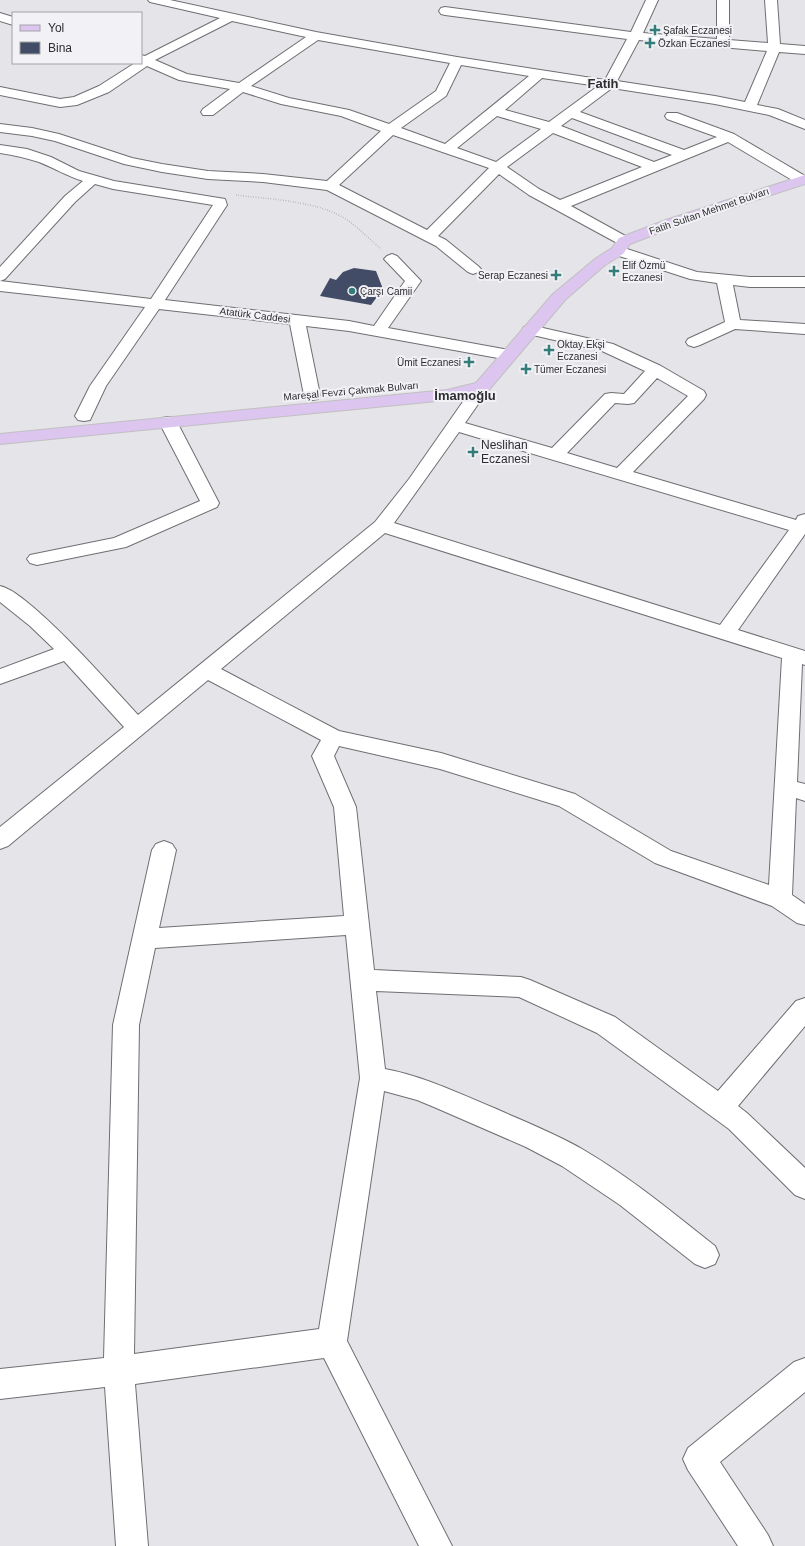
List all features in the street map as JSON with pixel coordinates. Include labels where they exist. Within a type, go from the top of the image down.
[{"type":"main road","name":"Fatih Sultan Mehmet Bulvarı","points":[[482,387],[560,296],[621,246],[637,249],[804,184]]},
{"type":"main road","name":"Mareşal Fevzi Çakmak Bulvarı","points":[[0,424],[459,382],[482,387]]},
{"type":"main road","name":"Mareşal Fevzi Çakmak Bulvarı","points":[[0,439],[447,395],[482,387]]},
{"type":"street","points":[[154,0],[316,36],[538,74],[715,100],[773,112],[805,125]]},
{"type":"street","points":[[429,237],[498,167],[609,84],[635,36],[652,0]]},
{"type":"street","points":[[723,0],[723,44]]},
{"type":"street","points":[[750,107],[774,48],[771,0]]},
{"type":"street","points":[[211,12],[229,3]]},
{"type":"street","points":[[445,11],[635,36],[805,50]]},
{"type":"street","points":[[0,17],[12,21]]},
{"type":"street","points":[[144,60],[231,17]]},
{"type":"street","points":[[208,112],[261,72],[316,36]]},
{"type":"street","points":[[144,60],[184,77],[241,87],[286,101],[344,113],[498,167],[534,192],[559,206],[621,246],[695,276],[750,282],[805,282]]},
{"type":"street","points":[[330,186],[391,129],[441,93],[457,61]]},
{"type":"street","points":[[0,91],[60,102],[77,101],[104,89],[138,64]]},
{"type":"street","points":[[447,149],[495,111],[538,74]]},
{"type":"street","points":[[495,111],[550,127],[654,167]]},
{"type":"street","points":[[570,113],[617,129],[684,155]]},
{"type":"street","points":[[672,116],[729,137],[804,184]]},
{"type":"street","points":[[0,128],[32,132],[59,138],[129,161],[162,168],[330,186],[442,243],[473,269]]},
{"type":"street","points":[[559,206],[729,137]]},
{"type":"street","points":[[0,149],[22,152],[46,160],[74,174],[92,180],[113,185],[220,202],[220,205],[155,304],[98,386],[84,416]]},
{"type":"street","points":[[0,276],[70,199],[92,180]]},
{"type":"street","points":[[378,331],[413,281],[392,259]]},
{"type":"street","points":[[724,279],[733,324]]},
{"type":"street","name":"Atatürk Caddesi","points":[[0,286],[349,326],[509,355]]},
{"type":"street","points":[[297,320],[312,395]]},
{"type":"street","points":[[694,342],[733,324],[805,329]]},
{"type":"street","points":[[533,326],[607,347],[655,370],[698,395],[621,474]]},
{"type":"street","points":[[555,455],[611,398],[628,399],[655,370]]},
{"type":"street","points":[[0,840],[382,526],[456,426],[482,387]]},
{"type":"street","points":[[37,559],[119,543],[210,503],[168,422]]},
{"type":"street","points":[[456,426],[621,474],[802,523],[725,633]]},
{"type":"street","points":[[382,526],[798,656],[795,789],[780,900]]},
{"type":"street","points":[[0,592],[15,602],[67,652],[136,728]]},
{"type":"street","points":[[0,677],[67,652]]},
{"type":"street","points":[[206,670],[333,737],[441,761],[567,800],[663,857],[780,900],[805,916]]},
{"type":"street","points":[[333,737],[323,756],[345,807],[373,1078],[332,1342],[436,1546]]},
{"type":"street","points":[[132,1546],[119,1371],[126,1025],[164,850]]},
{"type":"street","points":[[145,939],[358,925]]},
{"type":"street","points":[[364,980],[521,987],[606,1025],[738,1121],[805,1186]]},
{"type":"street","points":[[720,1108],[805,1008]]},
{"type":"street","points":[[373,1078],[398,1083],[434,1094],[548,1145],[582,1163],[629,1195],[704,1255]]},
{"type":"street","points":[[0,1384],[119,1371],[332,1342]]},
{"type":"street","points":[[757,1546],[698,1459],[805,1374]]},
{"type":"path","points":[[220,202],[236,195],[309,205],[324,209],[344,218],[392,259]]},
{"type":"building","name":"Çarşı Camii","points":[[354,268],[376,271],[383,289],[371,305],[320,296],[330,278],[336,280],[343,272]]},
{"type":"place","name":"Şafak Eczanesi","points":[[655,30]]},
{"type":"place","name":"Özkan Eczanesi","points":[[650,43]]},
{"type":"place","name":"Elif Özmü Eczanesi","points":[[614,271]]},
{"type":"place","name":"Serap Eczanesi","points":[[556,275]]},
{"type":"place","name":"Çarşı Camii","points":[[352,291]]},
{"type":"place","name":"Oktay Ekşi Eczanesi","points":[[549,350]]},
{"type":"place","name":"Ümit Eczanesi","points":[[469,362]]},
{"type":"place","name":"Tümer Eczanesi","points":[[526,369]]},
{"type":"place","name":"Neslihan Eczanesi","points":[[473,452]]},
{"type":"district","name":"Fatih","points":[[603,83]]},
{"type":"district","name":"İmamoğlu","points":[[465,395]]}]
